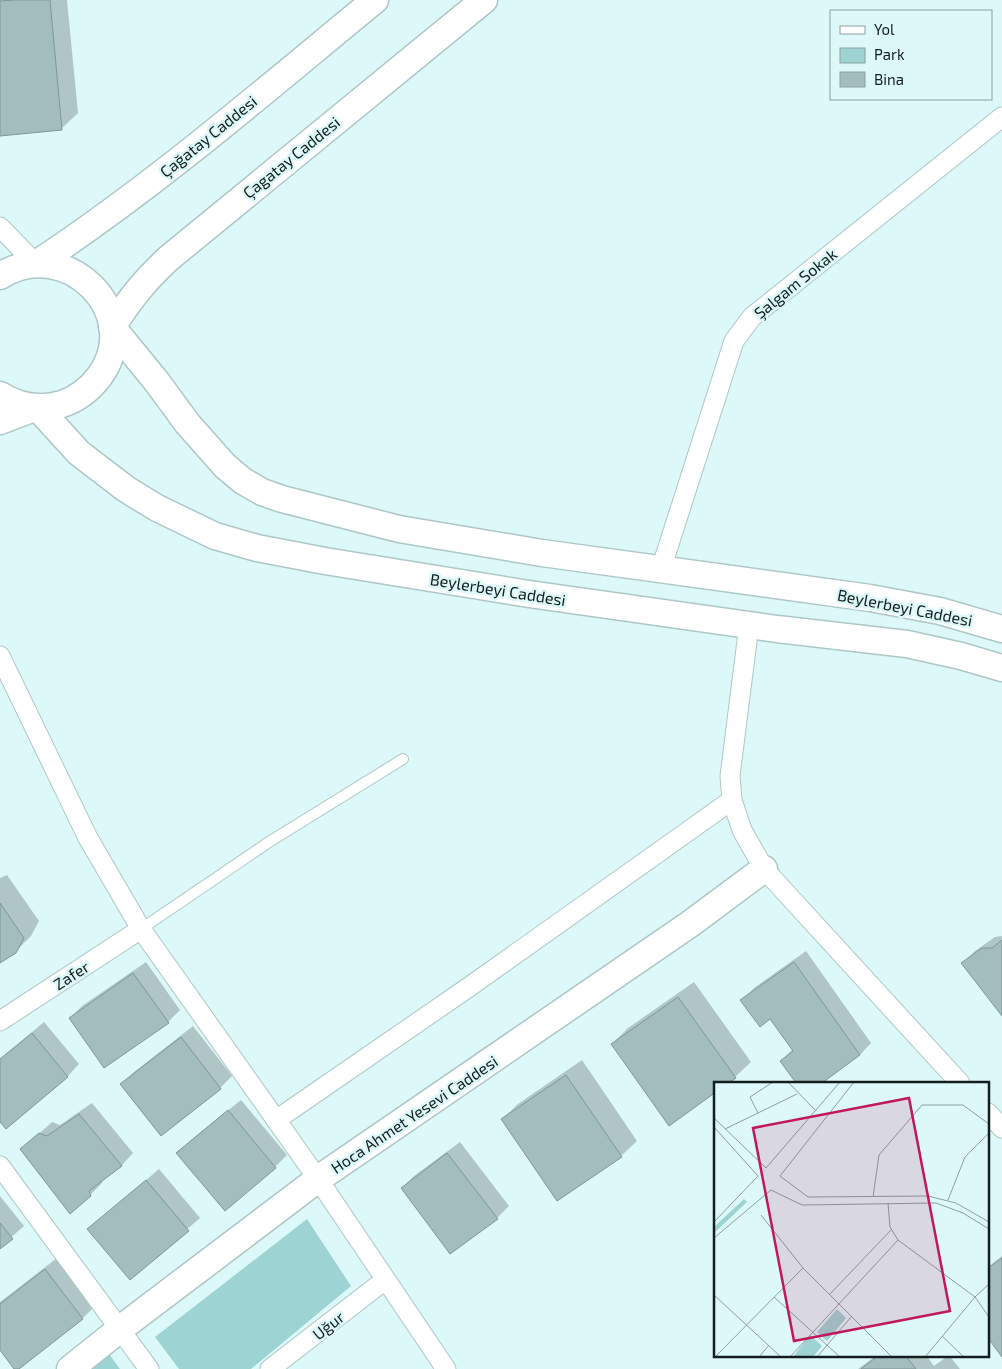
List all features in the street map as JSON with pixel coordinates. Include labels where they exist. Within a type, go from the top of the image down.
[{"type":"street","name":"Çağatay Caddesi","points":[[36,264],[110,214],[207,138],[375,0]]},
{"type":"street","name":"Çagatay Caddesi","points":[[112,327],[138,288],[169,258],[484,0]]},
{"type":"street","name":"Şalgam Sokak","points":[[661,570],[734,341],[752,316],[1002,117]]},
{"type":"street","points":[[0,227],[36,264]]},
{"type":"street","name":"Çağatay Caddesi","points":[[0,276],[22,266],[36,264],[66,269],[80,276],[102,298],[112,327],[112,343],[109,358],[93,385],[81,395],[52,407],[22,405],[0,395]]},
{"type":"street","name":"Beylerbeyi Caddesi","points":[[112,327],[213,453],[243,481],[262,492],[310,508],[399,529],[542,553],[870,598],[940,611],[1002,628]]},
{"type":"street","name":"Çağatay Caddesi","points":[[0,421],[37,407]]},
{"type":"street","name":"Beylerbeyi Caddesi","points":[[37,407],[79,452],[120,484],[157,508],[215,536],[257,548],[354,566],[529,594],[749,625],[907,644],[961,656],[1002,668]]},
{"type":"street","points":[[749,625],[730,776],[732,800],[742,830],[764,869],[959,1082]]},
{"type":"street","points":[[0,656],[88,838],[141,929],[318,1179],[446,1369]]},
{"type":"street","points":[[276,1120],[469,987],[732,800]]},
{"type":"street","name":"Hoca Ahmet Yesevi Caddesi","points":[[70,1369],[318,1179],[690,924],[764,869]]},
{"type":"street","name":"Zafer","points":[[0,1021],[141,929]]},
{"type":"street","points":[[990,1115],[1002,1128]]},
{"type":"street","points":[[0,1166],[149,1369]]},
{"type":"street","name":"Uğur","points":[[270,1369],[385,1280]]},
{"type":"lane","points":[[141,929],[269,842],[403,759]]},
{"type":"green space","points":[[307,1219],[351,1286],[251,1369],[179,1369],[155,1337]]},
{"type":"green space","points":[[106,1350],[120,1369],[84,1369]]},
{"type":"building","points":[[50,0],[62,130],[0,136],[0,1]]},
{"type":"building","points":[[0,903],[24,938],[16,953],[0,963]]},
{"type":"building","points":[[1002,940],[1002,1016],[961,963],[982,948],[992,948]]},
{"type":"building","points":[[794,962],[860,1055],[823,1082],[795,1082],[780,1061],[793,1051],[770,1019],[760,1027],[740,1000]]},
{"type":"building","points":[[133,973],[169,1023],[104,1068],[69,1018]]},
{"type":"building","points":[[678,997],[736,1078],[730,1082],[714,1082],[714,1093],[669,1126],[611,1044]]},
{"type":"building","points":[[32,1033],[68,1077],[6,1129],[0,1122],[0,1059]]},
{"type":"building","points":[[181,1037],[221,1089],[161,1136],[120,1084]]},
{"type":"building","points":[[566,1075],[622,1157],[557,1201],[501,1119]]},
{"type":"building","points":[[228,1110],[276,1168],[225,1211],[176,1153]]},
{"type":"building","points":[[79,1114],[122,1166],[89,1191],[91,1196],[70,1214],[20,1149],[39,1133],[47,1136]]},
{"type":"building","points":[[447,1153],[498,1219],[450,1254],[401,1188]]},
{"type":"building","points":[[146,1180],[189,1231],[130,1280],[87,1229]]},
{"type":"building","points":[[0,1223],[13,1239],[0,1249]]},
{"type":"building","points":[[1002,1258],[1002,1357],[990,1341],[990,1267]]},
{"type":"building","points":[[45,1269],[83,1319],[19,1369],[14,1369],[0,1350],[0,1304]]},
{"type":"building","points":[[878,1356],[906,1356],[916,1369],[861,1369]]}]
